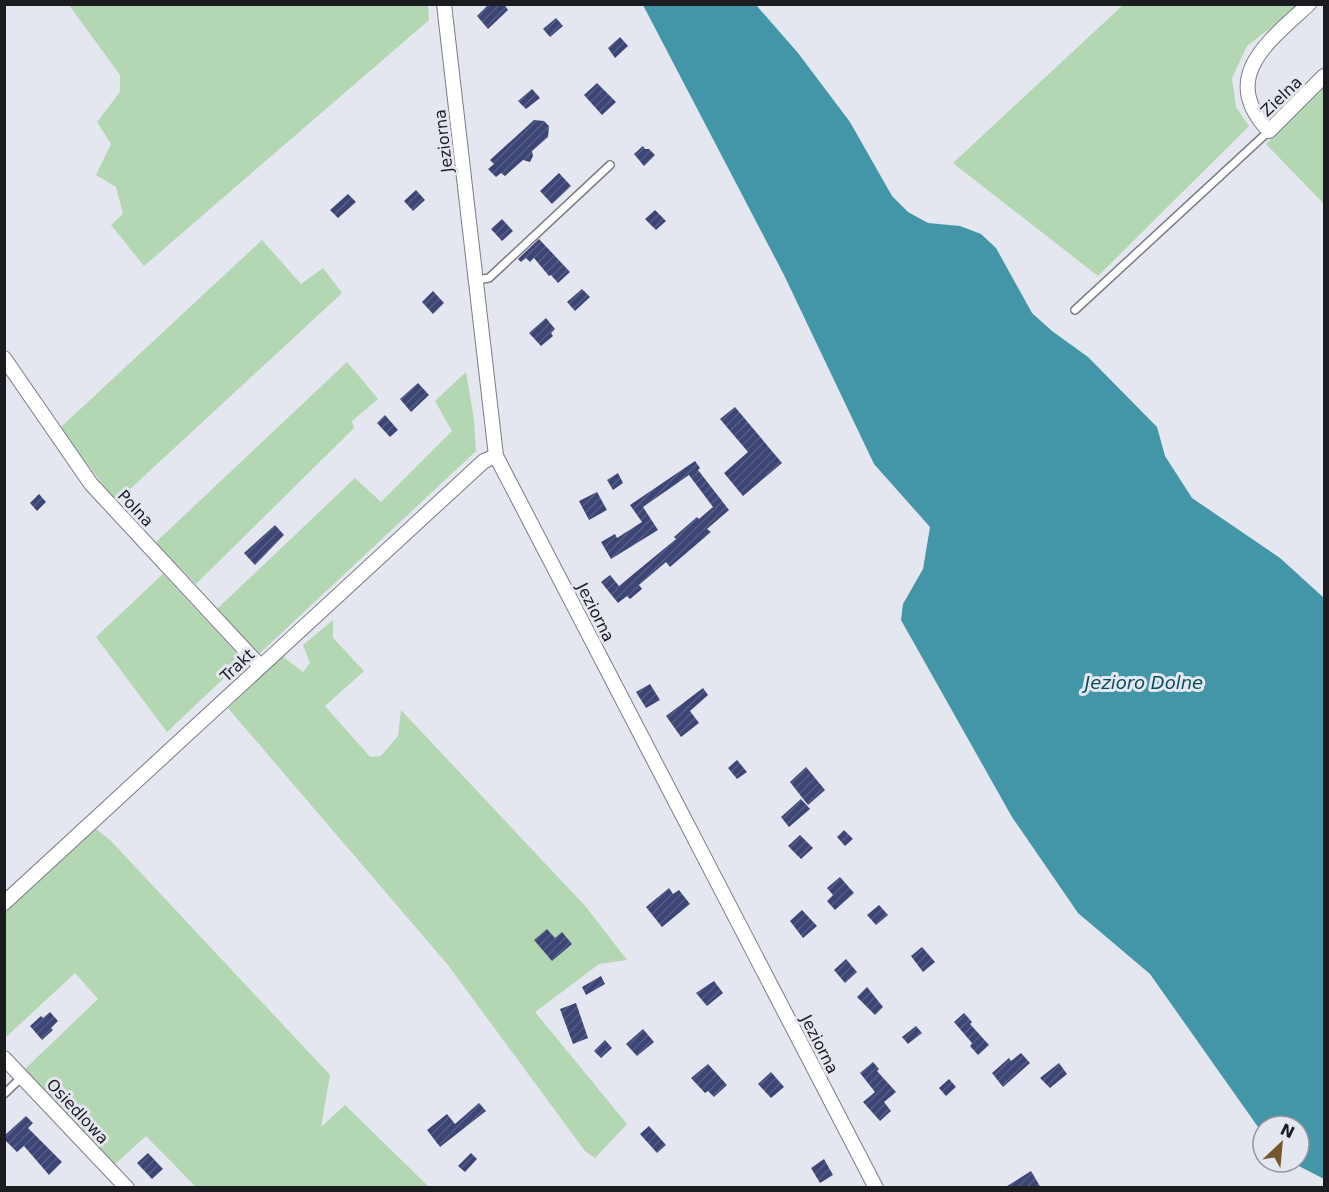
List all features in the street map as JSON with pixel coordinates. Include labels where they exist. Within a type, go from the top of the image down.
[{"type":"street","name":"Jeziorna","points":[[444,4],[496,456],[876,1188]]},
{"type":"street","name":"Zielna","points":[[1309,4],[1256,57],[1248,76],[1249,103],[1257,118],[1269,131],[1324,76]]},
{"type":"street","name":"Polna","points":[[4,358],[91,484],[260,666]]},
{"type":"street","name":"Trakt","points":[[4,903],[484,461],[496,456]]},
{"type":"street","name":"Osiedlowa","points":[[4,1058],[124,1186]]},
{"type":"lane","points":[[1075,310],[1269,131]]},
{"type":"lane","points":[[476,280],[489,278],[610,165]]},
{"type":"lane","points":[[4,1094],[22,1077]]},
{"type":"green space","points":[[428,4],[429,20],[144,266],[111,225],[123,214],[116,187],[96,175],[111,144],[97,122],[120,92],[120,75],[69,5]]},
{"type":"green space","points":[[1123,5],[1300,5],[1247,46],[1232,78],[1236,107],[1249,126],[1098,276],[953,163]]},
{"type":"green space","points":[[1324,85],[1324,204],[1266,144]]},
{"type":"green space","points":[[262,240],[301,284],[323,268],[342,293],[116,502],[60,428]]},
{"type":"green space","points":[[347,362],[378,399],[352,421],[354,428],[196,584],[155,543]]},
{"type":"green space","points":[[466,372],[474,420],[476,451],[259,654],[217,609],[355,478],[381,502],[452,431],[435,401]]},
{"type":"green space","points":[[163,574],[243,660],[167,732],[96,637]]},
{"type":"green space","points":[[333,620],[333,638],[364,671],[325,706],[370,757],[381,756],[398,736],[401,710],[586,907],[627,960],[599,964],[535,1012],[627,1124],[595,1158],[585,1151],[448,965],[228,708],[282,656],[303,672],[310,663],[303,645]]},
{"type":"green space","points":[[95,828],[111,841],[330,1075],[321,1127],[345,1105],[429,1187],[196,1187],[146,1136],[113,1166],[25,1069],[98,999],[75,973],[5,1038],[5,911]]},
{"type":"water","name":"Jezioro Dolne","points":[[643,5],[756,5],[798,53],[850,122],[892,196],[908,212],[928,223],[960,226],[981,234],[996,248],[1032,313],[1088,357],[1157,427],[1165,456],[1192,498],[1280,558],[1324,598],[1324,1179],[1311,1172],[1311,1114],[1251,1114],[1251,1117],[1150,974],[1078,913],[1012,817],[901,620],[903,604],[923,569],[930,527],[874,464],[784,275]]},
{"type":"building","points":[[489,4],[504,4],[508,10],[488,29],[477,16]]},
{"type":"building","points":[[556,18],[563,26],[550,37],[543,29]]},
{"type":"building","points":[[620,37],[628,46],[615,58],[608,48]]},
{"type":"building","points":[[597,83],[616,102],[602,115],[584,95]]},
{"type":"building","points":[[532,89],[540,98],[526,109],[518,101]]},
{"type":"building","points":[[534,120],[544,121],[549,126],[548,137],[532,151],[533,156],[530,162],[523,160],[505,176],[501,173],[496,177],[488,169],[494,164],[490,160]]},
{"type":"building","points":[[643,146],[655,155],[644,166],[634,154]]},
{"type":"building","points":[[559,173],[571,186],[552,204],[540,191]]},
{"type":"building","points":[[416,190],[425,200],[413,211],[404,201]]},
{"type":"building","points":[[348,194],[356,202],[338,218],[330,210]]},
{"type":"building","points":[[655,210],[666,221],[656,230],[645,219]]},
{"type":"building","points":[[502,219],[513,231],[502,241],[491,229]]},
{"type":"building","points":[[539,239],[570,272],[558,283],[534,258],[530,262],[526,258],[521,262],[518,259]]},
{"type":"building","points":[[582,289],[590,297],[575,311],[567,302]]},
{"type":"building","points":[[433,291],[444,303],[433,314],[422,302]]},
{"type":"building","points":[[546,318],[555,329],[551,333],[553,336],[541,346],[529,333]]},
{"type":"building","points":[[418,383],[429,395],[411,412],[400,399]]},
{"type":"building","points":[[735,407],[782,463],[743,496],[724,473],[748,452],[720,419]]},
{"type":"building","points":[[385,415],[398,430],[390,437],[377,423]]},
{"type":"building","points":[[695,461],[700,468],[698,470],[729,510],[707,529],[711,532],[670,567],[666,562],[639,585],[642,589],[630,599],[627,596],[618,603],[601,582],[610,575],[619,586],[676,539],[674,537],[697,517],[699,519],[713,507],[689,475],[643,507],[658,530],[611,559],[601,542],[615,534],[617,538],[642,522],[630,505]]},
{"type":"building","points":[[618,473],[623,483],[613,490],[607,480]]},
{"type":"building","points":[[597,492],[607,510],[589,520],[579,501]]},
{"type":"building","points":[[39,494],[46,502],[37,511],[30,503]]},
{"type":"building","points":[[275,525],[284,535],[255,565],[244,553]]},
{"type":"building","points":[[650,684],[660,700],[646,708],[636,692]]},
{"type":"building","points":[[703,688],[708,695],[690,711],[699,723],[681,737],[666,716]]},
{"type":"building","points":[[737,760],[747,772],[737,779],[728,768]]},
{"type":"building","points":[[806,767],[825,790],[808,805],[790,782]]},
{"type":"building","points":[[801,799],[810,809],[789,827],[781,817]]},
{"type":"building","points":[[844,830],[853,839],[845,846],[837,837]]},
{"type":"building","points":[[800,835],[813,848],[801,859],[788,846]]},
{"type":"building","points":[[840,877],[854,893],[835,910],[827,901],[833,895],[827,888]]},
{"type":"building","points":[[669,888],[673,894],[679,890],[690,904],[662,927],[646,907]]},
{"type":"building","points":[[879,905],[888,915],[876,925],[867,915]]},
{"type":"building","points":[[802,910],[817,926],[803,938],[790,921]]},
{"type":"building","points":[[547,929],[555,938],[562,932],[572,944],[552,961],[534,940]]},
{"type":"building","points":[[922,947],[935,962],[923,972],[911,956]]},
{"type":"building","points":[[846,959],[857,972],[845,983],[834,970]]},
{"type":"building","points":[[601,976],[605,984],[586,995],[582,987]]},
{"type":"building","points":[[714,981],[723,993],[707,1006],[696,993]]},
{"type":"building","points":[[867,987],[883,1007],[875,1015],[857,997]]},
{"type":"building","points":[[576,1003],[588,1038],[573,1044],[560,1009]]},
{"type":"building","points":[[50,1012],[58,1021],[51,1028],[53,1030],[42,1040],[30,1026],[41,1016],[43,1018]]},
{"type":"building","points":[[964,1013],[972,1022],[970,1024],[989,1045],[978,1055],[970,1046],[972,1043],[954,1022]]},
{"type":"building","points":[[916,1026],[922,1033],[908,1044],[902,1037]]},
{"type":"building","points":[[643,1029],[654,1042],[637,1056],[626,1044]]},
{"type":"building","points":[[605,1040],[612,1048],[601,1058],[594,1051]]},
{"type":"building","points":[[1021,1053],[1030,1063],[1003,1087],[992,1073],[1009,1058],[1011,1061]]},
{"type":"building","points":[[873,1062],[879,1069],[877,1071],[896,1092],[884,1102],[891,1111],[880,1121],[863,1102],[875,1092],[860,1073]]},
{"type":"building","points":[[1059,1063],[1067,1074],[1050,1088],[1040,1078]]},
{"type":"building","points":[[708,1064],[727,1085],[714,1097],[708,1091],[705,1093],[691,1078]]},
{"type":"building","points":[[771,1072],[784,1087],[771,1098],[758,1084]]},
{"type":"building","points":[[949,1079],[956,1087],[946,1096],[939,1088]]},
{"type":"building","points":[[479,1103],[486,1111],[440,1147],[427,1130],[447,1114],[455,1124]]},
{"type":"building","points":[[26,1116],[33,1123],[28,1128],[62,1162],[49,1175],[24,1146],[17,1152],[4,1139],[4,1136]]},
{"type":"building","points":[[649,1126],[666,1145],[657,1153],[640,1134]]},
{"type":"building","points":[[148,1153],[163,1169],[152,1179],[137,1163]]},
{"type":"building","points":[[471,1153],[477,1159],[465,1172],[458,1166]]},
{"type":"building","points":[[824,1159],[833,1175],[820,1183],[811,1168]]},
{"type":"building","points":[[1031,1171],[1041,1188],[1004,1188]]}]
